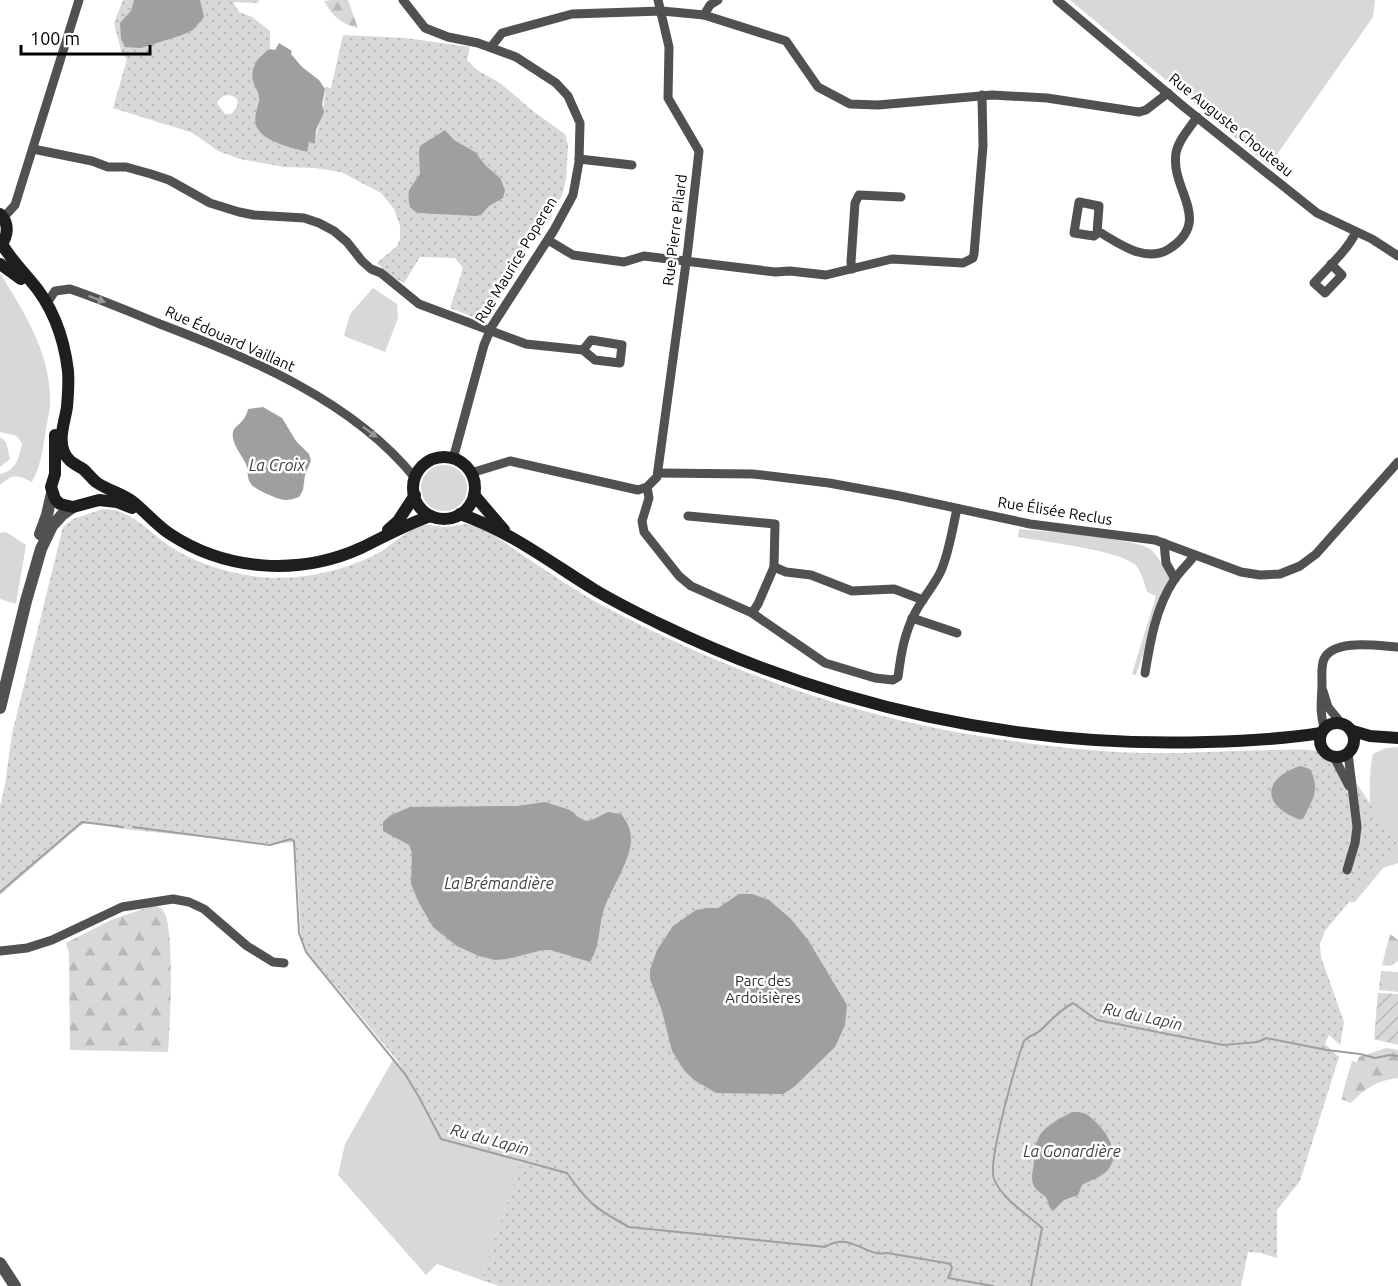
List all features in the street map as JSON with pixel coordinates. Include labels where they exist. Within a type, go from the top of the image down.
[{"type":"main road","points":[[2,215],[7,231],[1,245],[47,303],[61,338],[68,372],[68,394],[62,441],[64,451],[76,466],[102,485],[132,501],[166,532],[190,546],[229,561],[289,566],[323,561],[431,516]]},
{"type":"main road","points":[[0,264],[21,279],[38,301],[50,324],[58,349],[62,383],[54,438],[55,474],[52,481],[52,493],[60,504],[73,507],[99,500],[117,502],[147,514]]},
{"type":"main road","points":[[382,536],[398,521],[414,495],[416,478],[420,470],[430,461],[441,458],[453,459],[463,464],[471,473],[475,483],[474,495],[469,506],[460,514],[445,519],[431,516],[420,507],[414,495]]},
{"type":"main road","points":[[55,474],[64,467],[76,466]]},
{"type":"main road","points":[[85,503],[92,491],[91,477]]},
{"type":"main road","points":[[474,495],[509,536]]},
{"type":"main road","points":[[460,514],[478,520],[509,536],[597,591],[697,642],[773,673],[859,701],[955,722],[1073,738],[1148,743],[1264,739],[1323,730],[1335,722],[1346,724],[1353,731],[1370,736],[1398,738]]},
{"type":"main road","points":[[1322,748],[1323,730]]},
{"type":"main road","points":[[1351,750],[1353,731]]},
{"type":"main road","points":[[1264,739],[1304,743],[1322,748],[1334,757],[1339,757],[1370,742],[1398,738]]},
{"type":"street","points":[[2,215],[15,205],[79,0]]},
{"type":"street","name":"Rue Pierre Pilard","points":[[658,0],[669,47],[668,98],[699,151],[658,473]]},
{"type":"street","points":[[704,15],[710,5],[718,0]]},
{"type":"street","name":"Rue Auguste Chouteau","points":[[1057,0],[1317,213],[1372,239],[1398,256]]},
{"type":"street","name":"Rue Maurice Poperen","points":[[407,1],[425,28],[435,33],[491,47],[516,57],[556,82],[568,96],[580,123],[579,159],[573,195],[548,240],[490,330],[453,459]]},
{"type":"street","points":[[491,47],[502,33],[572,14],[662,11],[704,15],[786,41],[818,87],[850,104],[878,105],[982,95],[1047,98],[1139,112],[1146,110],[1168,93]]},
{"type":"street","points":[[548,240],[573,255],[624,262],[644,256],[775,272],[790,271],[826,275],[892,260],[963,263],[973,258],[979,206],[983,146],[982,95]]},
{"type":"street","points":[[1097,233],[1131,250],[1147,254],[1162,254],[1185,236],[1190,222],[1188,206],[1178,175],[1176,152],[1184,135],[1197,117]]},
{"type":"street","points":[[33,149],[92,161],[108,167],[126,167],[151,174],[169,180],[210,203],[239,212],[304,218],[320,223],[334,231],[366,265],[381,273],[419,304],[526,344],[583,350]]},
{"type":"street","points":[[579,159],[632,165]]},
{"type":"street","points":[[852,269],[855,203],[859,195],[901,197]]},
{"type":"street","points":[[1331,264],[1352,241],[1356,232]]},
{"type":"street","name":"Rue Édouard Vaillant","points":[[47,303],[55,291],[70,289],[266,368],[322,400],[374,434],[416,478]]},
{"type":"street","points":[[471,473],[510,461],[634,490],[647,487],[658,473]]},
{"type":"street","name":"Rue Élisée Reclus","points":[[658,473],[719,473],[789,477],[890,494],[1030,524],[1155,540],[1241,572],[1260,575],[1281,574],[1300,566],[1316,554],[1398,462]]},
{"type":"street","points":[[647,487],[649,498],[642,521],[643,529],[679,576],[697,590],[752,614],[825,663],[875,678],[895,680],[912,618],[944,564],[957,509]]},
{"type":"street","points":[[26,601],[35,547],[48,515],[52,493]]},
{"type":"street","points":[[0,708],[26,601],[46,535],[62,515],[73,507]]},
{"type":"street","points":[[688,516],[776,524],[774,567],[752,614]]},
{"type":"street","points":[[1164,543],[1166,563],[1175,579]]},
{"type":"street","points":[[1145,673],[1149,646],[1161,608],[1175,579],[1195,555]]},
{"type":"street","points":[[774,567],[786,572],[811,575],[852,591],[894,589],[923,600]]},
{"type":"street","points":[[912,618],[957,633]]},
{"type":"street","points":[[1323,730],[1320,710],[1323,660],[1329,652],[1336,647],[1398,647]]},
{"type":"street","points":[[1322,686],[1328,707],[1341,723]]},
{"type":"street","points":[[1351,750],[1352,794]]},
{"type":"street","points":[[1334,757],[1356,806],[1355,843],[1347,870]]},
{"type":"street","points":[[0,951],[27,948],[52,940],[122,907],[173,899],[189,902],[204,909],[245,945],[273,962],[284,963]]},
{"type":"street","points":[[0,1263],[15,1286]]},
{"type":"green space","points":[[123,0],[260,0],[257,3],[233,2],[239,12],[252,17],[270,31],[270,49],[262,54],[254,65],[252,75],[259,97],[258,130],[275,141],[306,152],[309,142],[315,144],[325,87],[331,88],[343,35],[406,38],[470,47],[467,60],[477,70],[500,83],[534,112],[565,134],[568,145],[566,180],[562,195],[549,221],[526,247],[517,267],[488,312],[476,318],[450,308],[463,268],[455,258],[420,257],[404,283],[392,277],[377,263],[397,246],[400,239],[400,226],[394,209],[381,193],[341,172],[284,167],[240,159],[218,151],[193,133],[113,108],[127,59],[122,54],[114,23]],"holes":[[[227,95],[232,96],[238,102],[236,108],[231,114],[225,114],[217,103],[220,98]]]},
{"type":"green space","points":[[348,0],[358,28],[342,22],[330,11],[324,1]]},
{"type":"green space","points":[[1070,0],[1375,0],[1373,17],[1269,166]]},
{"type":"green space","points":[[0,273],[26,316],[40,347],[49,379],[50,400],[41,456],[32,482],[16,476],[0,485],[0,474],[13,467],[22,444],[17,436],[0,432]]},
{"type":"green space","points":[[373,288],[397,304],[398,318],[385,352],[344,336],[350,314]]},
{"type":"green space","points":[[0,437],[6,442],[10,459],[0,467]]},
{"type":"green space","points":[[444,465],[460,472],[467,488],[460,504],[444,511],[428,504],[421,488],[428,472]]},
{"type":"green space","name":"Parc des Ardoisières","points":[[103,509],[124,513],[167,544],[203,563],[232,572],[268,578],[299,577],[346,567],[375,555],[408,532],[423,525],[446,527],[473,525],[494,535],[590,598],[657,633],[789,688],[880,715],[973,735],[1080,749],[1162,753],[1302,750],[1320,751],[1331,756],[1347,769],[1397,844],[1325,931],[1320,944],[1321,957],[1344,1022],[1340,1045],[1329,1035],[1325,1044],[1339,1057],[1300,1181],[1277,1210],[1277,1258],[1248,1252],[1241,1286],[499,1286],[481,1280],[521,1161],[444,1138],[396,1059],[304,948],[301,940],[293,842],[274,844],[123,829],[89,822],[81,825],[0,895],[0,806],[12,734],[63,527],[73,519]]},
{"type":"green space","points":[[1019,529],[1126,542],[1150,549],[1157,556],[1171,580],[1160,604],[1136,675],[1132,674],[1156,596],[1147,592],[1136,565],[1123,558],[1094,550],[1018,537]]},
{"type":"green space","points":[[6,532],[26,545],[16,604],[0,599],[0,533]]},
{"type":"green space","points":[[1398,747],[1398,863],[1383,868],[1355,902],[1350,902],[1363,869],[1368,848],[1373,754],[1386,748]]},
{"type":"green space","points":[[152,906],[159,907],[164,912],[170,938],[168,1052],[70,1050],[69,953],[66,943],[111,920]]},
{"type":"green space","points":[[1390,934],[1398,940],[1398,961],[1390,966],[1382,965]]},
{"type":"green space","points":[[1381,971],[1398,972],[1398,992],[1379,990]]},
{"type":"green space","points":[[1378,993],[1398,994],[1398,1045],[1374,1039]]},
{"type":"green space","points":[[1386,1048],[1398,1050],[1398,1078],[1372,1086],[1351,1103],[1341,1099],[1352,1061],[1357,1062],[1359,1057]]},
{"type":"green space","points":[[394,1058],[444,1138],[521,1161],[481,1280],[437,1264],[426,1275],[338,1175],[345,1144]]},
{"type":"water","points":[[134,0],[200,0],[204,17],[193,30],[182,35],[141,48],[125,47],[121,39],[120,23],[131,11]]},
{"type":"water","points":[[279,43],[292,51],[291,54],[302,67],[319,80],[325,89],[322,105],[324,112],[316,130],[315,144],[309,142],[307,152],[282,145],[264,136],[257,128],[255,116],[259,99],[252,78],[253,68],[262,55],[270,49],[275,50]]},
{"type":"water","points":[[445,130],[454,140],[475,152],[500,178],[505,190],[503,198],[489,206],[481,215],[419,213],[413,210],[410,204],[409,190],[420,174],[420,146]]},
{"type":"water","name":"La Croix","points":[[263,407],[282,418],[296,441],[309,454],[311,461],[299,497],[282,500],[266,494],[249,482],[246,465],[235,444],[233,432],[245,418],[248,409]]},
{"type":"water","points":[[1300,766],[1310,769],[1315,783],[1314,795],[1303,819],[1286,813],[1273,799],[1271,792],[1273,784],[1279,777]]},
{"type":"water","name":"La Brémandière","points":[[545,802],[570,810],[586,821],[608,812],[621,814],[629,829],[631,839],[628,856],[604,909],[594,956],[590,962],[551,950],[543,950],[495,960],[457,946],[433,927],[411,884],[412,853],[409,845],[383,831],[383,822],[391,815],[410,807],[517,806]]},
{"type":"water","points":[[739,894],[752,894],[769,900],[791,919],[808,940],[847,1005],[845,1025],[835,1047],[794,1087],[783,1094],[716,1093],[694,1080],[684,1070],[672,1051],[662,1011],[650,979],[650,970],[657,950],[673,926],[696,910],[718,908]]},
{"type":"water","name":"La Gonardière","points":[[1072,1112],[1086,1114],[1098,1124],[1108,1137],[1113,1160],[1104,1173],[1082,1185],[1078,1195],[1064,1200],[1053,1211],[1047,1199],[1033,1183],[1036,1143],[1044,1130]]},
{"type":"waterway","name":"Ru du Lapin","points":[[0,892],[82,822],[123,827]]},
{"type":"waterway","name":"Ru du Lapin","points":[[133,827],[270,845],[291,839],[294,841],[299,933],[306,952],[405,1074],[441,1139],[567,1173],[594,1205],[629,1227],[825,1247],[834,1243],[850,1243],[871,1252],[950,1264],[952,1268],[948,1278],[993,1286]]},
{"type":"waterway","name":"Ru du Lapin","points":[[1031,1286],[1042,1228],[1009,1200],[998,1186],[994,1179],[993,1169],[995,1153],[1003,1112],[1024,1041],[1041,1030],[1068,1006],[1073,1003],[1097,1020],[1223,1045],[1258,1042],[1266,1038],[1375,1058],[1398,1056]]}]
